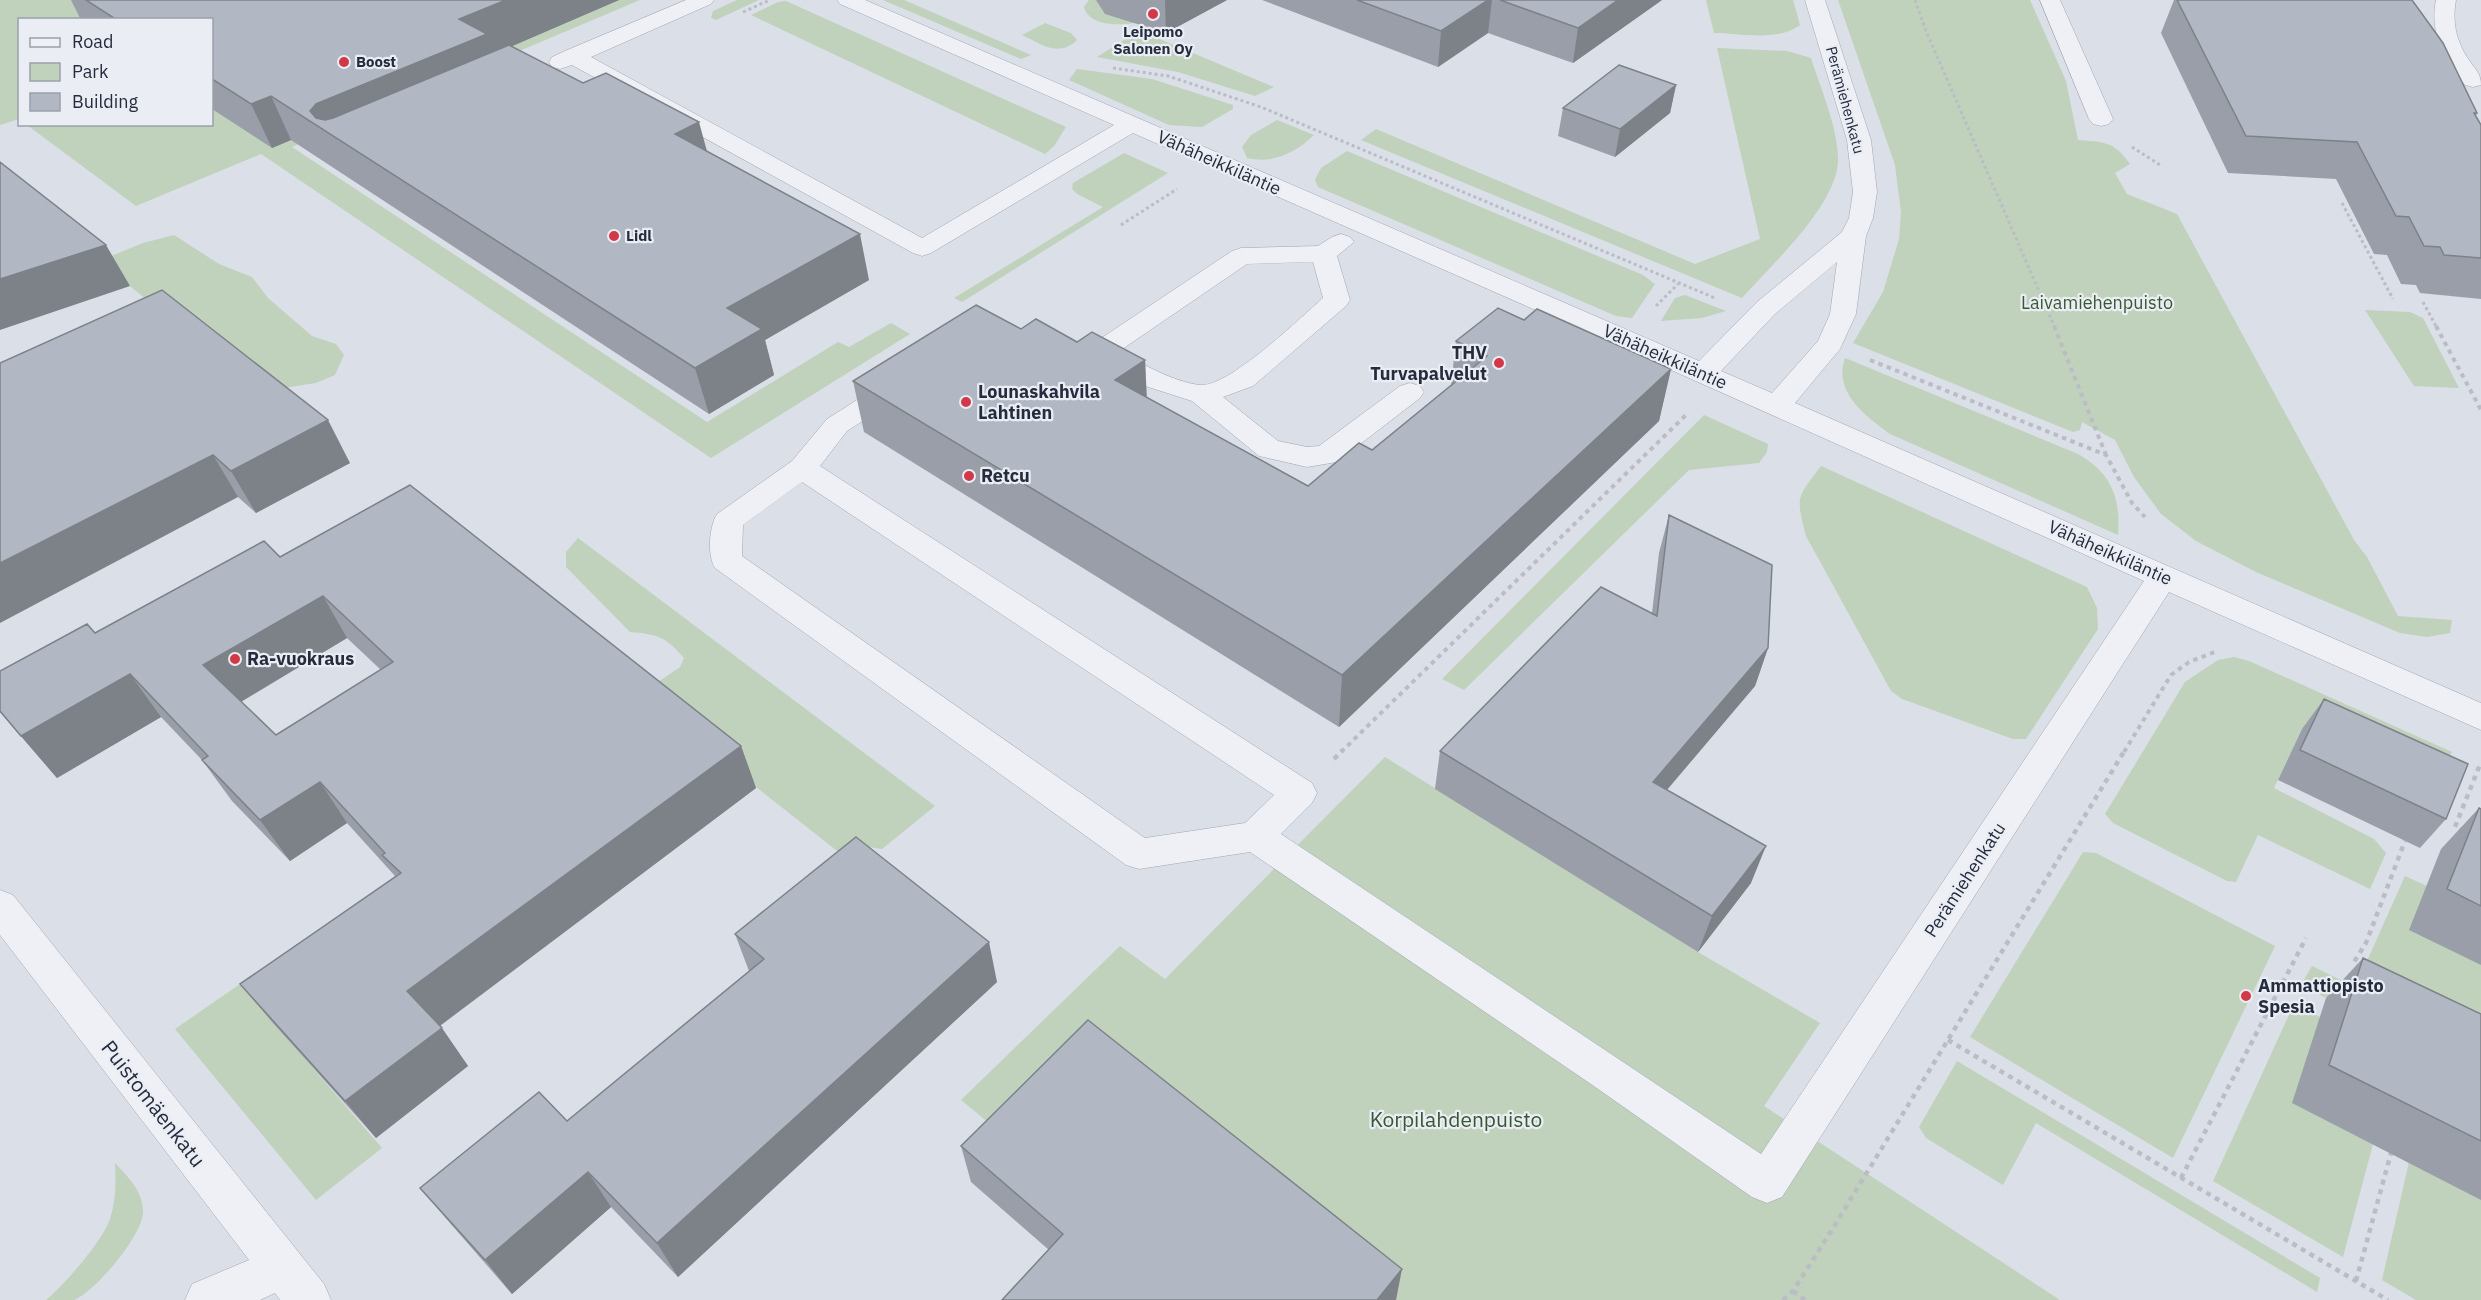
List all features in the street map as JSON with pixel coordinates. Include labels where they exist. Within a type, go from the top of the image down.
[{"type":"street","points":[[540,71],[704,0]]},
{"type":"street","name":"Vähäheikkiläntie","points":[[848,0],[1703,373],[2481,717]]},
{"type":"street","name":"Perämiehenkatu","points":[[1777,406],[1830,344],[1843,314],[1853,236],[1861,218],[1865,192],[1858,140],[1815,0]]},
{"type":"street","points":[[2050,0],[2101,119]]},
{"type":"street","points":[[2446,0],[2443,11],[2443,28],[2448,44],[2473,81]]},
{"type":"street","points":[[573,57],[922,248],[1131,125]]},
{"type":"street","points":[[1364,226],[1324,254],[1241,256],[1088,349],[1152,379],[1202,395],[1269,448],[1307,458],[1327,455],[1410,392]]},
{"type":"street","points":[[1703,373],[1766,308],[1853,236]]},
{"type":"street","points":[[1202,395],[1243,380],[1337,300],[1324,254]]},
{"type":"street","points":[[802,468],[1299,793],[1255,836],[1139,854],[726,560],[728,521],[802,468],[837,425],[915,376]]},
{"type":"street","name":"Perämiehenkatu","points":[[1255,836],[1767,1183],[2163,577]]},
{"type":"street","name":"Puistomäenkatu","points":[[0,906],[294,1284]]},
{"type":"street","points":[[208,1300],[294,1284]]},
{"type":"path","points":[[1915,0],[1926,31],[2051,318],[2106,455],[2132,503],[2148,521]]},
{"type":"path","points":[[1113,68],[1168,76],[1261,107],[1716,298]]},
{"type":"path","points":[[1120,225],[1186,184]]},
{"type":"path","points":[[2342,203],[2393,299]]},
{"type":"path","points":[[2424,302],[2481,410]]},
{"type":"path","points":[[1860,356],[2106,455]]},
{"type":"path","points":[[1299,793],[1688,413]]},
{"type":"path","points":[[1783,1300],[1793,1291],[2171,675],[2189,662],[2219,650]]},
{"type":"path","points":[[2472,836],[2456,827],[2481,761]]},
{"type":"path","points":[[2362,969],[2354,962],[2366,943],[2405,841]]},
{"type":"path","points":[[2181,1178],[2306,938]]},
{"type":"path","points":[[1948,1040],[2388,1300]]},
{"type":"path","points":[[2356,1281],[2391,1154]]},
{"type":"path","points":[[1793,1291],[1805,1300]]},
{"type":"green space","name":"Boost","points":[[0,0],[640,0],[292,147],[707,422],[838,342],[849,347],[891,323],[910,334],[711,458],[261,154],[136,206],[28,126],[213,126],[213,18],[18,18],[18,119],[0,125]]},
{"type":"green space","points":[[737,0],[759,0],[716,20],[711,18],[713,11]]},
{"type":"green space","points":[[883,0],[904,0],[1031,55],[1021,59]]},
{"type":"green space","points":[[1089,0],[1103,0],[1139,22],[1107,24],[1099,22],[1087,14],[1084,7]]},
{"type":"green space","points":[[1706,0],[1793,0],[1800,25],[1791,30],[1770,35],[1714,33]]},
{"type":"green space","name":"Laivamiehenpuisto","points":[[1838,0],[2030,0],[2066,81],[2078,140],[2102,142],[2119,151],[2130,164],[2115,173],[2127,194],[2177,214],[2354,540],[2367,557],[2398,616],[2452,620],[2450,633],[2427,637],[2400,633],[2256,572],[2196,541],[2161,514],[2134,477],[2115,440],[2082,422],[2080,430],[2073,432],[1853,343],[1883,292],[1899,239],[1901,212],[1895,165]]},
{"type":"green space","points":[[786,1],[1066,127],[1054,146],[1045,154],[751,15],[778,2]]},
{"type":"green space","points":[[1045,23],[1071,33],[1077,40],[1057,49],[1022,35]]},
{"type":"green space","points":[[1138,31],[1274,87],[1255,96],[1178,72],[1097,57]]},
{"type":"green space","points":[[1717,48],[1787,51],[1811,58],[1837,143],[1836,174],[1817,212],[1786,251],[1742,298],[1361,140],[1376,129],[1695,264],[1760,239]]},
{"type":"green space","points":[[1077,69],[1152,79],[1233,105],[1233,109],[1202,127],[1169,125],[1069,80]]},
{"type":"green space","points":[[1277,120],[1314,135],[1283,156],[1266,159],[1247,158],[1242,147],[1251,135]]},
{"type":"green space","points":[[1347,151],[1643,275],[1655,284],[1632,318],[1616,316],[1318,187],[1315,180],[1321,168]]},
{"type":"green space","points":[[1124,153],[1168,173],[962,302],[954,298],[1103,207],[1077,194],[1072,189],[1073,183]]},
{"type":"green space","points":[[174,235],[219,264],[252,277],[268,298],[312,336],[336,344],[344,355],[335,375],[316,383],[283,388],[238,374],[99,261],[143,243]]},
{"type":"green space","points":[[1685,295],[1726,311],[1702,318],[1661,321],[1675,298]]},
{"type":"green space","points":[[2365,310],[2410,312],[2423,318],[2459,388],[2414,386]]},
{"type":"green space","points":[[1845,358],[2078,454],[2089,461],[2099,469],[2112,487],[2118,509],[2118,535],[1890,434],[1862,411],[1847,392],[1842,370]]},
{"type":"green space","points":[[1704,415],[1768,444],[1767,452],[1759,463],[1689,470],[1464,690],[1442,679]]},
{"type":"green space","points":[[1821,466],[2087,587],[2097,608],[2098,629],[2026,739],[2013,739],[1902,699],[1891,691],[1806,536],[1800,498]]},
{"type":"green space","points":[[578,538],[935,806],[882,849],[869,847],[841,854],[666,716],[273,1022],[382,1148],[316,1200],[175,1029],[648,702],[642,693],[680,667],[684,658],[672,645],[654,636],[630,632],[566,567],[566,552]]},
{"type":"green space","points":[[2234,657],[2249,661],[2452,752],[2447,762],[2302,729],[2274,788],[2374,839],[2386,853],[2370,889],[2258,835],[2236,882],[2227,881],[2113,823],[2105,814],[2185,682],[2218,660]]},
{"type":"green space","name":"Korpilahdenpuisto","points":[[1385,757],[1698,952],[1820,1023],[1764,1106],[2060,1300],[1393,1300],[1011,1141],[961,1100],[1120,946],[1165,979]]},
{"type":"green space","points":[[2083,852],[2096,853],[2275,946],[2173,1158],[1970,1037]]},
{"type":"green space","points":[[2405,876],[2427,886],[2481,965],[2481,1022],[2367,961]]},
{"type":"green space","points":[[2312,966],[2481,1049],[2326,998],[2301,985]]},
{"type":"green space","points":[[2294,1004],[2320,1017],[2373,1144],[2343,1257],[2213,1181]]},
{"type":"green space","points":[[1957,1061],[2320,1278],[2317,1292],[2036,1123],[2003,1185],[1926,1138],[1919,1127]]},
{"type":"green space","points":[[2409,1162],[2481,1199],[2481,1300],[2416,1300],[2382,1280]]},
{"type":"green space","points":[[115,1163],[134,1184],[140,1196],[143,1210],[136,1233],[106,1274],[83,1295],[74,1300],[46,1300],[82,1262],[106,1228],[114,1198]]},
{"type":"building","points":[[86,0],[506,0],[459,19],[487,34],[316,104],[310,111],[316,118],[325,120],[333,118],[509,45],[583,83],[606,73],[699,122],[675,134],[860,234],[727,308],[762,329],[695,368],[271,96],[251,104],[213,80],[213,18],[114,18]]},
{"type":"building","points":[[1357,0],[1488,0],[1441,31]]},
{"type":"building","points":[[1500,0],[1618,0],[1578,28]]},
{"type":"building","points":[[2177,0],[2412,0],[2443,43],[2481,125],[2481,258],[2444,255],[2440,247],[2424,246],[2409,217],[2396,216],[2357,142],[2246,136]]},
{"type":"building","points":[[1619,65],[1676,85],[1620,129],[1563,108]]},
{"type":"building","points":[[0,162],[106,245],[0,279]]},
{"type":"building","points":[[162,290],[328,420],[231,471],[213,455],[0,563],[0,363]]},
{"type":"building","points":[[976,305],[1021,329],[1036,319],[1077,342],[1092,332],[1145,360],[1115,380],[1308,486],[1359,443],[1372,450],[1487,356],[1456,341],[1498,308],[1524,320],[1537,309],[1671,369],[1342,675],[853,381]]},
{"type":"building","points":[[410,485],[741,746],[407,991],[442,1028],[345,1101],[240,984],[401,873],[382,855],[385,853],[320,782],[260,820],[202,760],[208,756],[130,674],[21,736],[0,711],[0,671],[87,624],[95,633],[264,541],[280,557]],"holes":[[[323,596],[393,662],[276,735],[203,665]]]},
{"type":"building","points":[[1669,515],[1772,565],[1768,648],[1653,782],[1766,846],[1712,916],[1440,751],[1601,587],[1657,616]]},
{"type":"building","points":[[2324,699],[2468,764],[2446,819],[2300,750]]},
{"type":"building","points":[[2479,808],[2481,809],[2481,906],[2447,889]]},
{"type":"building","points":[[856,837],[989,942],[657,1243],[588,1172],[485,1260],[420,1188],[539,1092],[567,1121],[764,959],[735,934]]},
{"type":"building","points":[[2363,958],[2481,1014],[2481,1141],[2329,1065]]},
{"type":"building","points":[[1088,1020],[1402,1269],[1377,1300],[1002,1300],[1063,1234],[961,1146]]},
{"type":"place","name":"Leipomo Salonen Oy","points":[[1153,14]]},
{"type":"place","name":"Boost","points":[[344,62]]},
{"type":"place","name":"Lidl","points":[[614,236]]},
{"type":"place","name":"THV Turvapalvelut","points":[[1499,363]]},
{"type":"place","name":"Lounaskahvila Lahtinen","points":[[966,402]]},
{"type":"place","name":"Retcu","points":[[969,476]]},
{"type":"place","name":"Ra-vuokraus","points":[[235,659]]},
{"type":"place","name":"Ammattiopisto Spesia","points":[[2246,996]]}]
